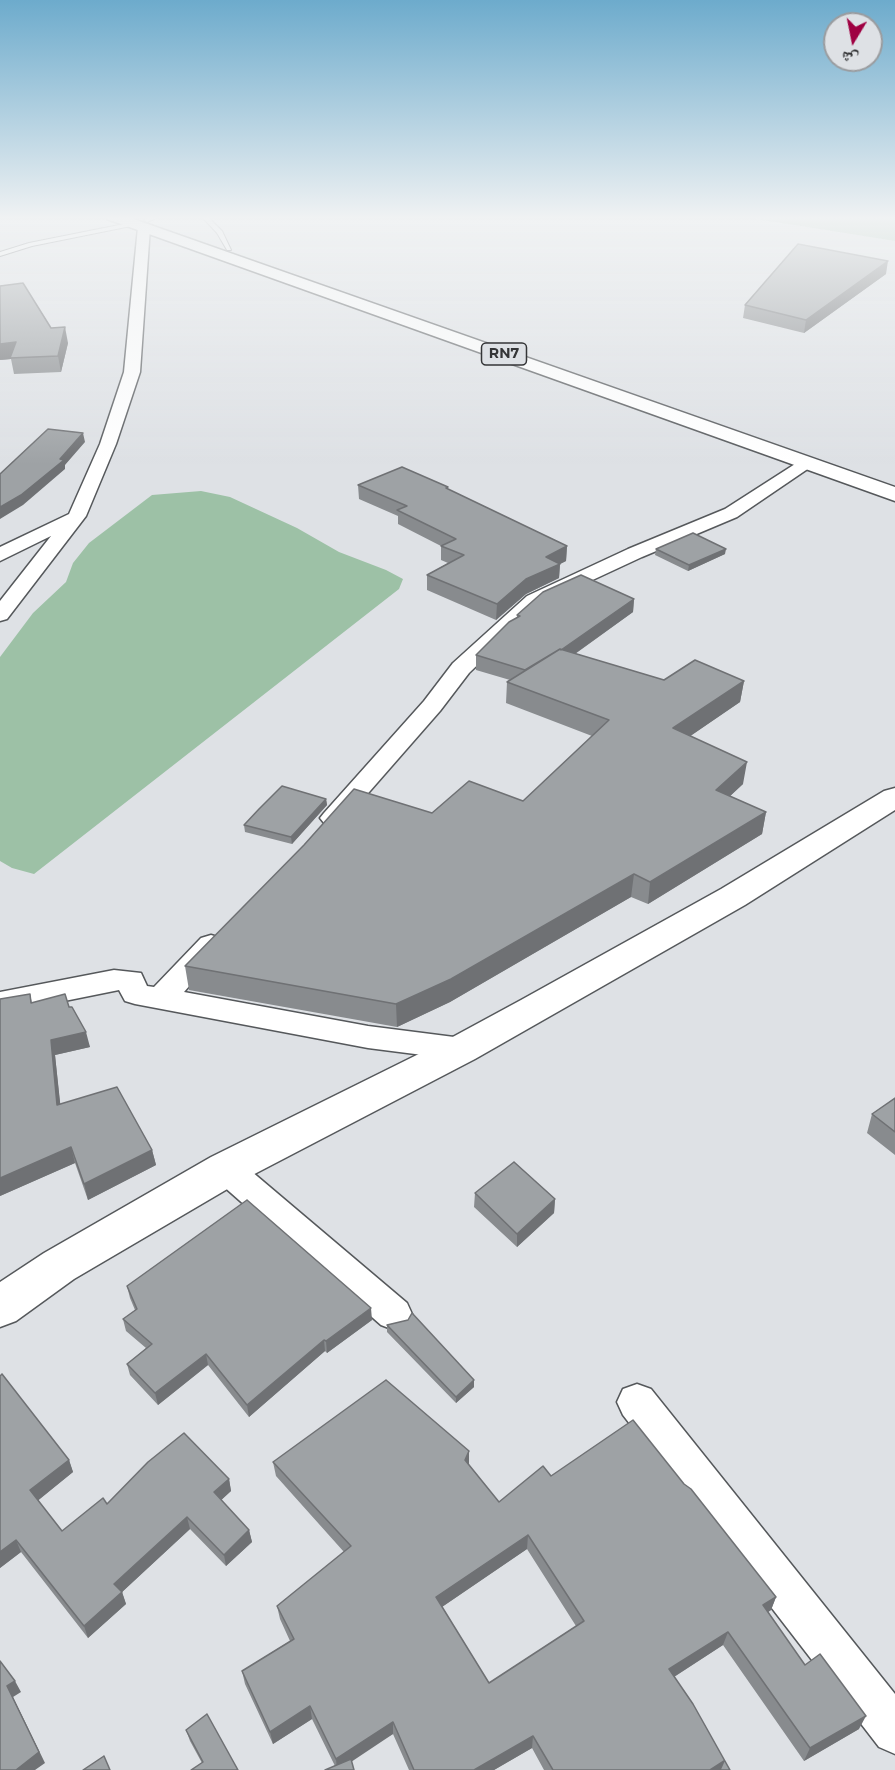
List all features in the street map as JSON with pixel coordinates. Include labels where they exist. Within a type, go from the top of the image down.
[{"type":"main road","name":"RN7","points":[[359,299],[895,494]]},
{"type":"main road","name":"RN7","points":[[371,299],[895,481]]},
{"type":"main road","points":[[0,1307],[59,1266],[226,1169],[462,1049],[733,897],[895,797]]},
{"type":"street","points":[[0,615],[77,516],[94,480],[132,372],[140,299]]},
{"type":"street","points":[[318,834],[432,706],[460,668],[534,600],[635,553],[731,513],[806,462]]},
{"type":"street","points":[[0,555],[77,516]]},
{"type":"street","points":[[162,997],[226,930]]},
{"type":"street","points":[[0,1003],[114,980],[131,980],[135,994],[162,997],[368,1037],[462,1049]]},
{"type":"street","points":[[226,1169],[394,1314]]},
{"type":"street","points":[[637,1402],[895,1731]]},
{"type":"green space","points":[[201,491],[230,497],[297,528],[339,552],[386,570],[403,579],[399,589],[34,874],[12,868],[0,861],[0,657],[33,613],[66,582],[73,563],[89,543],[152,495]]},
{"type":"building","points":[[0,299],[33,299],[51,328],[65,327],[58,356],[10,358],[16,342],[0,344]]},
{"type":"building","points":[[751,299],[836,299],[806,320],[745,305]]},
{"type":"building","points":[[48,429],[83,433],[60,459],[64,460],[21,495],[0,507],[0,474]]},
{"type":"building","points":[[402,467],[448,487],[446,488],[567,546],[546,557],[560,564],[526,579],[497,604],[427,575],[464,555],[441,546],[456,539],[397,510],[407,506],[358,485]]},
{"type":"building","points":[[693,533],[726,549],[689,565],[656,549]]},
{"type":"building","points":[[581,575],[634,599],[561,650],[525,670],[476,655],[543,592]]},
{"type":"building","points":[[560,649],[664,680],[695,660],[744,681],[673,728],[747,762],[716,790],[766,812],[650,882],[634,874],[451,979],[396,1004],[185,966],[304,845],[354,789],[432,813],[469,781],[523,801],[609,720],[507,682]]},
{"type":"building","points":[[282,786],[326,799],[291,837],[244,825],[259,809]]},
{"type":"building","points":[[30,994],[31,1003],[65,994],[69,1007],[72,1007],[86,1032],[51,1040],[57,1105],[117,1087],[152,1150],[84,1184],[71,1147],[0,1178],[0,999]]},
{"type":"building","points":[[895,1098],[895,1132],[872,1114]]},
{"type":"building","points":[[514,1162],[555,1199],[517,1234],[475,1193]]},
{"type":"building","points":[[247,1200],[371,1308],[326,1341],[324,1340],[247,1405],[206,1354],[155,1393],[127,1364],[152,1344],[123,1319],[137,1309],[127,1286]]},
{"type":"building","points":[[412,1313],[474,1380],[456,1397],[387,1325],[408,1320]]},
{"type":"building","points":[[2,1374],[69,1460],[30,1490],[62,1531],[103,1498],[107,1504],[148,1462],[184,1433],[229,1479],[214,1492],[249,1530],[224,1555],[187,1517],[114,1584],[122,1592],[84,1626],[16,1540],[0,1552],[0,1376]]},
{"type":"building","points":[[386,1380],[469,1451],[465,1460],[499,1502],[543,1466],[551,1476],[633,1420],[776,1597],[763,1605],[805,1665],[820,1654],[866,1716],[810,1748],[728,1632],[669,1669],[693,1704],[730,1770],[720,1770],[724,1761],[710,1770],[553,1770],[533,1736],[474,1770],[414,1770],[393,1722],[336,1759],[310,1706],[270,1732],[242,1671],[294,1639],[277,1606],[351,1546],[273,1462]],"holes":[[[528,1535],[584,1621],[489,1683],[436,1597]]]},
{"type":"building","points":[[0,1661],[15,1681],[7,1686],[39,1752],[16,1770],[0,1770]]},
{"type":"building","points":[[207,1714],[238,1770],[191,1770],[203,1762],[186,1730]]},
{"type":"building","points":[[104,1756],[110,1770],[83,1770]]},
{"type":"building","points":[[351,1759],[354,1770],[325,1770]]}]
